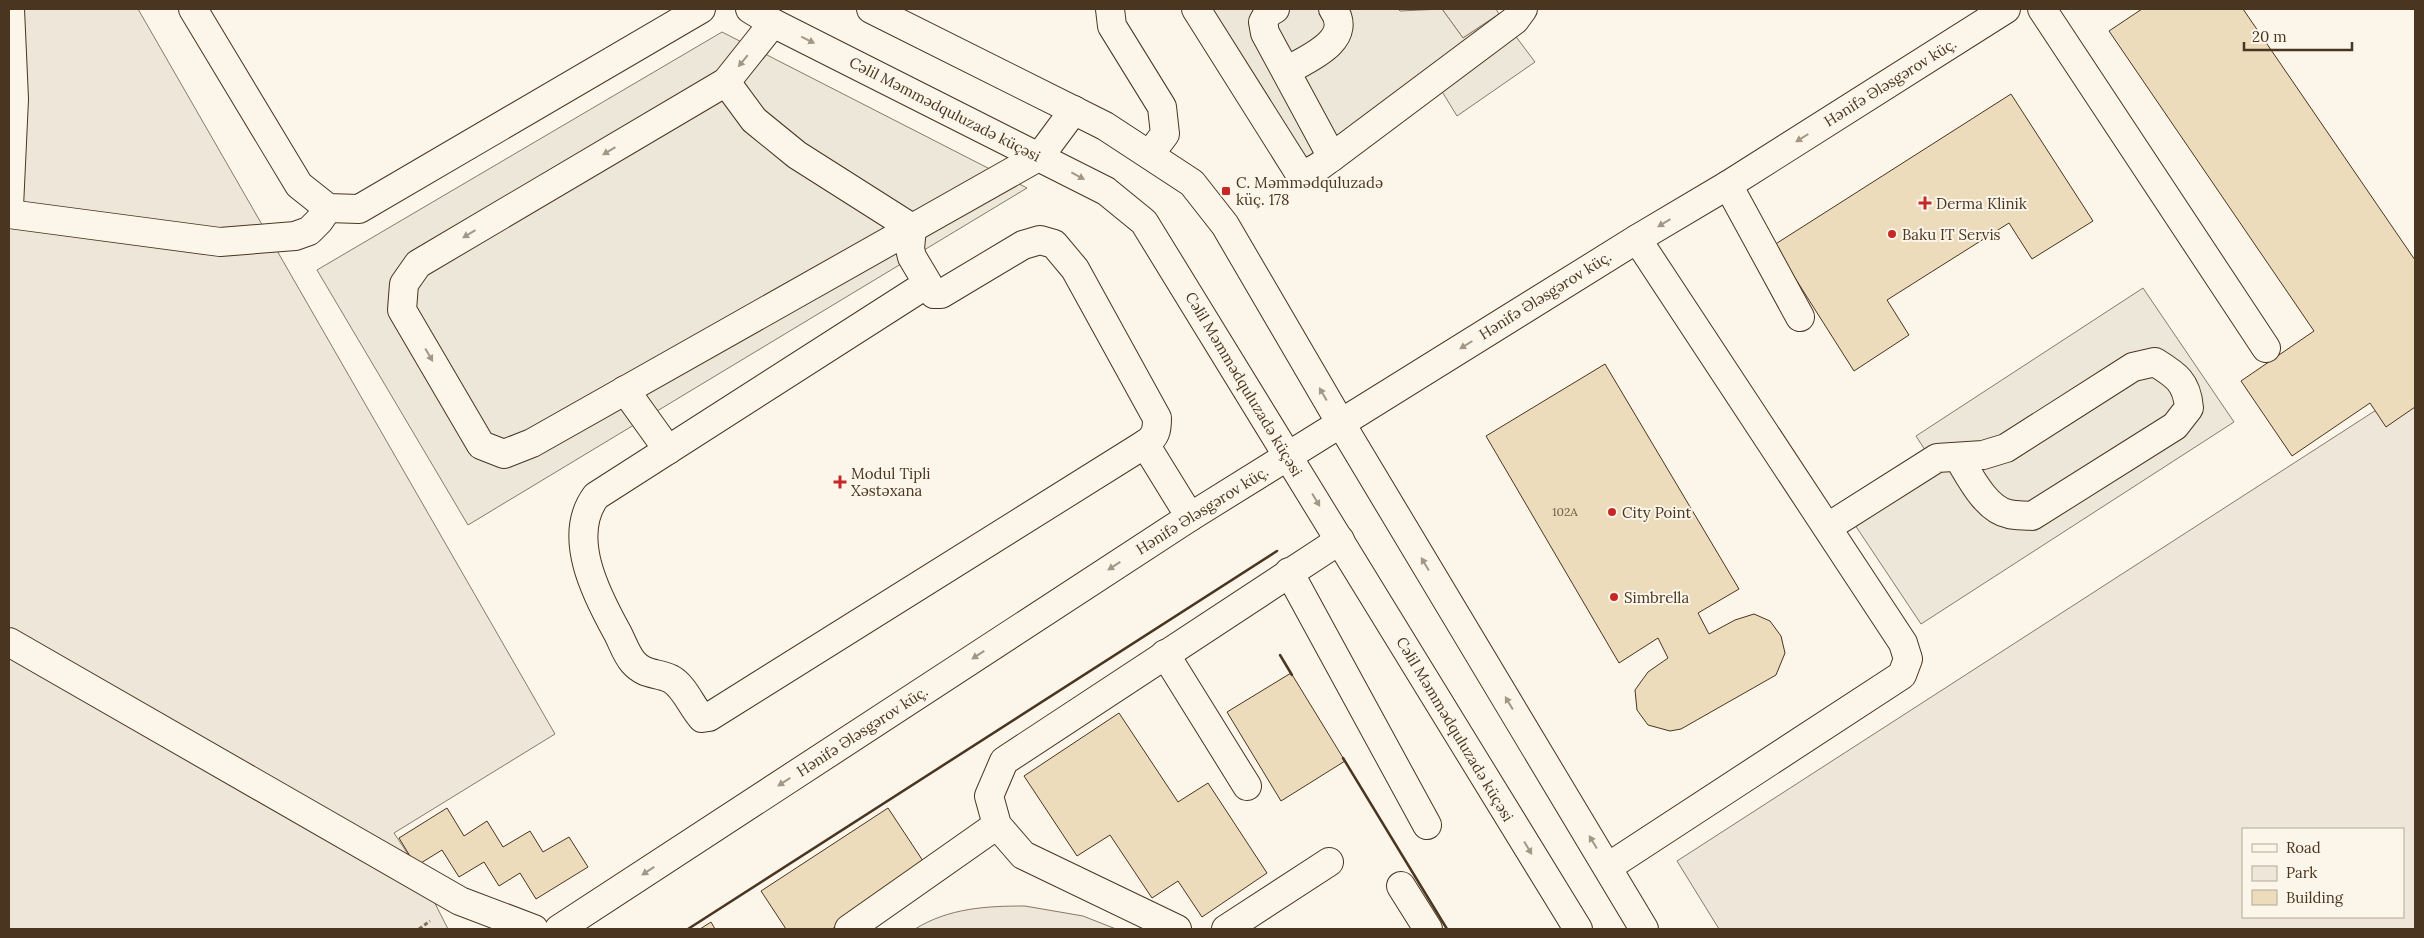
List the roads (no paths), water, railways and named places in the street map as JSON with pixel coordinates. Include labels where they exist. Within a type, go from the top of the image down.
[{"type":"main road","points":[[9,207],[14,99],[10,9]]},
{"type":"main road","points":[[192,9],[298,186],[328,208],[360,208],[701,9]]},
{"type":"main road","name":"Cəlil Məmmədquluzadə küçəsi","points":[[750,9],[773,23],[1040,156],[1106,191],[1144,222],[1578,929]]},
{"type":"main road","points":[[871,9],[1105,126],[1192,183],[1225,225],[1340,422],[1644,929]]},
{"type":"main road","points":[[1110,9],[1112,26],[1162,107],[1165,134],[1150,154]]},
{"type":"main road","points":[[1196,9],[1298,171],[1310,172],[1515,20],[1523,9]]},
{"type":"main road","points":[[1275,9],[1268,13],[1263,22],[1266,33],[1332,156]]},
{"type":"main road","points":[[1286,71],[1323,49],[1336,38],[1339,26],[1332,9]]},
{"type":"main road","name":"Hənifə Ələsgərov küç.","points":[[559,929],[1190,517],[1340,422],[1728,185],[2006,9]]},
{"type":"main road","points":[[2042,9],[2266,348]]},
{"type":"main road","points":[[773,23],[726,82],[418,264],[404,284],[402,310],[481,445],[504,454],[532,443],[1040,156],[1074,110]]},
{"type":"main road","points":[[726,82],[754,120],[796,155],[912,228]]},
{"type":"main road","points":[[1728,185],[1800,317]]},
{"type":"main road","points":[[9,214],[220,242],[295,236],[309,231],[319,222],[328,208]]},
{"type":"main road","points":[[912,228],[910,249],[912,257],[934,294],[941,294],[1022,245],[1040,240],[1054,244],[1075,269],[1156,418],[1157,429],[1154,438],[709,718],[702,718],[679,686],[669,678],[652,675],[642,670],[633,661],[598,598],[586,565],[585,527],[587,508],[596,496],[927,284]]},
{"type":"main road","points":[[1608,867],[1902,675],[1908,659],[1902,643],[1828,528],[1637,239]]},
{"type":"main road","points":[[1828,528],[1937,458],[1982,455],[2006,448],[2133,367],[2155,362],[2176,375],[2188,394],[2189,408],[2175,426],[2032,516],[2007,514],[1996,507],[1977,490],[1958,457]]},
{"type":"main road","points":[[625,390],[668,450]]},
{"type":"main road","points":[[1145,444],[1190,517]]},
{"type":"main road","points":[[1177,929],[1023,855],[997,825],[989,796],[1004,761],[1340,540]]},
{"type":"main road","points":[[1289,572],[1427,825]]},
{"type":"main road","points":[[9,642],[460,901],[534,929]]},
{"type":"main road","points":[[1165,654],[1247,786]]},
{"type":"main road","points":[[849,929],[997,825]]},
{"type":"main road","points":[[1226,929],[1329,862]]},
{"type":"main road","points":[[1402,886],[1428,929]]},
{"type":"place","name":"C. Məmmədquluzadə küç. 178","points":[[1226,191]]},
{"type":"place","name":"Derma Klinik","points":[[1925,203]]},
{"type":"place","name":"Baku IT Servis","points":[[1892,234]]},
{"type":"place","name":"Modul Tipli Xəstəxana","points":[[840,482]]},
{"type":"place","name":"City Point","points":[[1612,512]]},
{"type":"place","name":"Simbrella","points":[[1614,597]]}]
